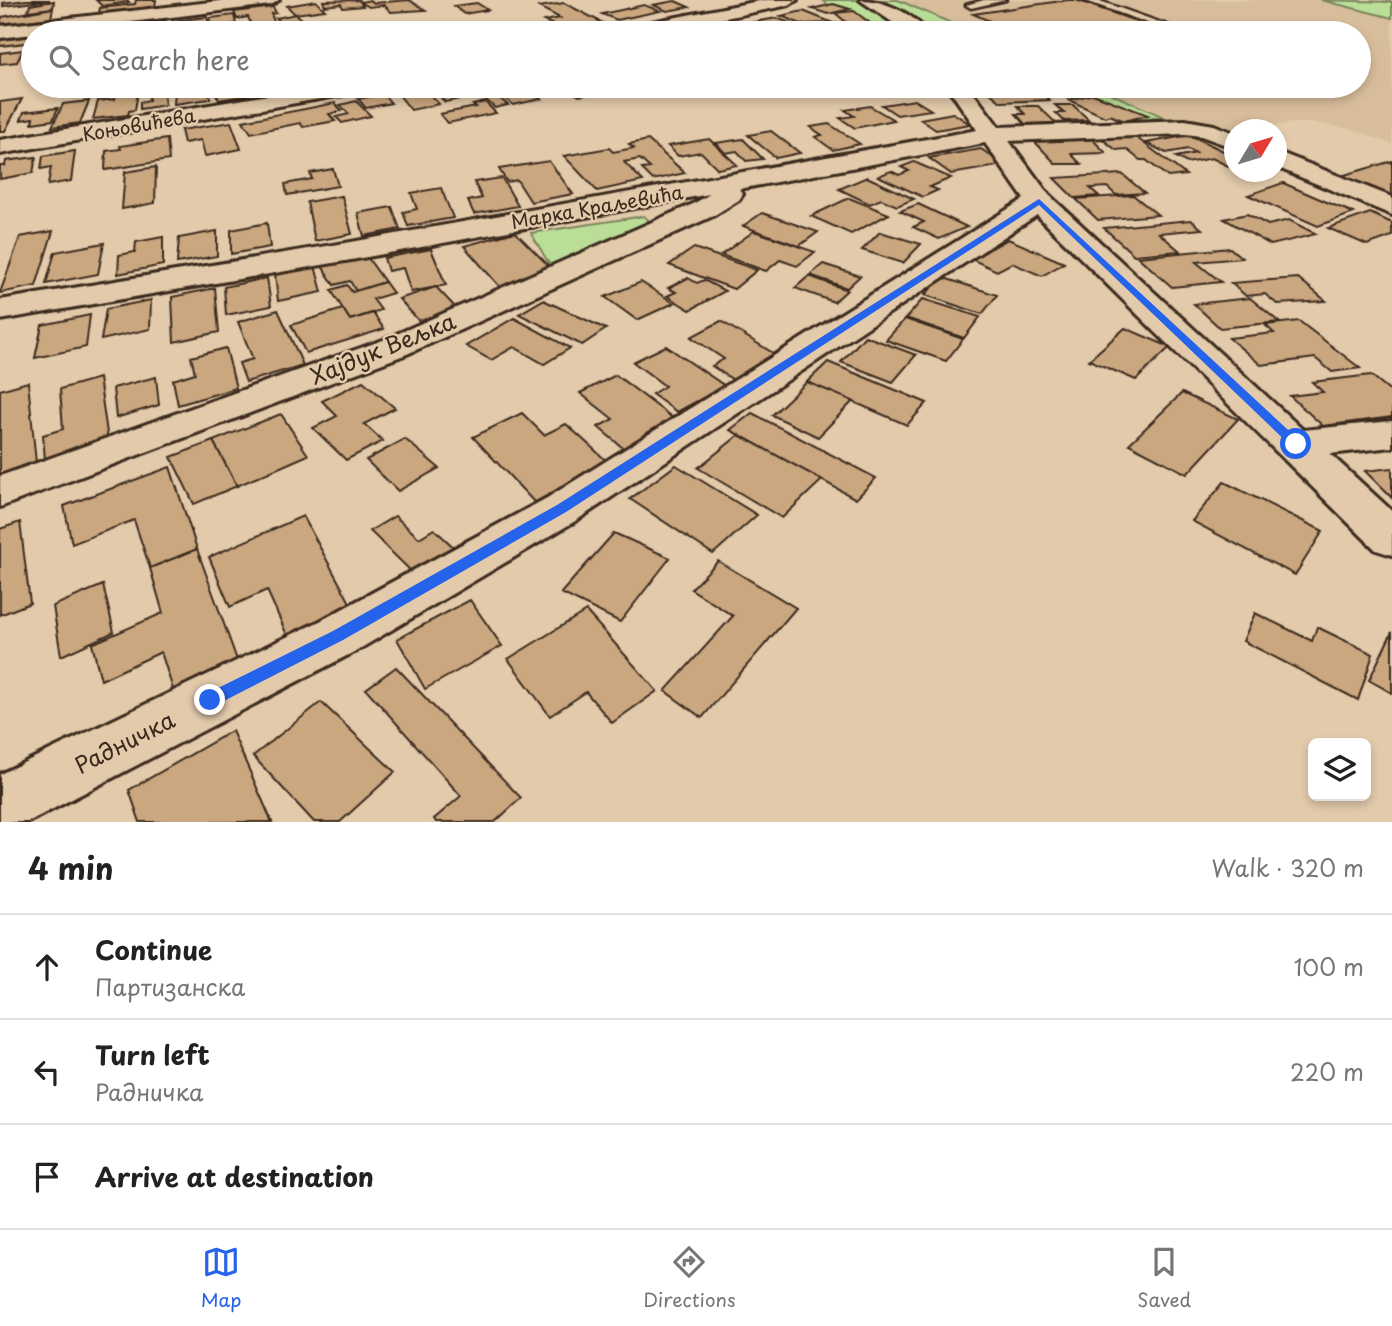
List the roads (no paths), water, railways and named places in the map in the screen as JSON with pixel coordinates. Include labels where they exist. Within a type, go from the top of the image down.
[{"type":"street","points":[[54,21],[271,0]]},
{"type":"street","points":[[685,21],[789,0]]},
{"type":"street","points":[[868,0],[903,21]]},
{"type":"street","points":[[0,32],[21,28]]},
{"type":"street","name":"Коњовићева","points":[[0,147],[289,98]]},
{"type":"street","points":[[965,98],[1039,201],[1392,538]]},
{"type":"street","name":"Марка Краљевића","points":[[0,310],[754,179],[990,135],[1197,129],[1224,138]]},
{"type":"street","points":[[1287,163],[1392,207]]},
{"type":"street","name":"Хајдук Вељка","points":[[0,492],[395,348],[703,210],[754,179]]},
{"type":"street","name":"Радничка","points":[[0,805],[338,636],[562,509],[1039,201]]},
{"type":"street","points":[[1296,444],[1392,434]]},
{"type":"lane","points":[[971,5],[1001,0]]},
{"type":"lane","points":[[1088,0],[1150,21]]}]
